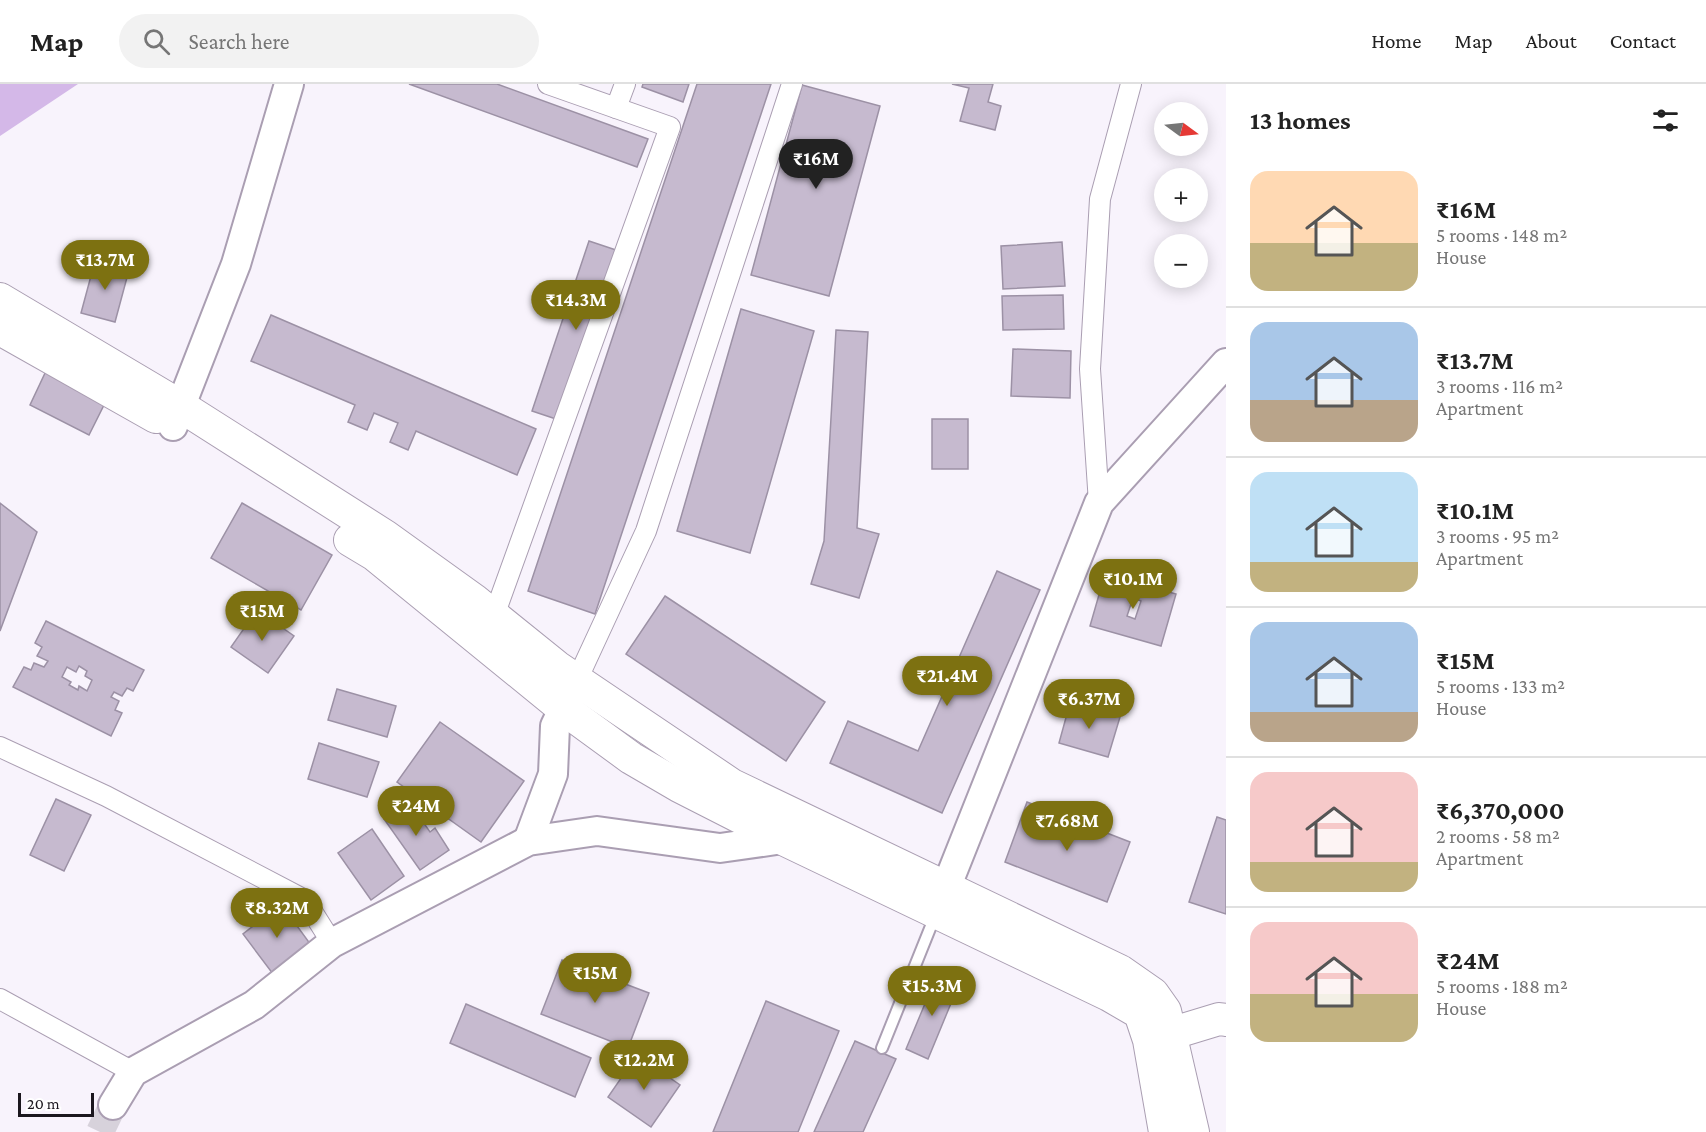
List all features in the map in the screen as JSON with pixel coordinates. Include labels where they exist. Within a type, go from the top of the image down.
[{"type":"main road","points":[[0,299],[177,417]]},
{"type":"main road","points":[[0,329],[177,417],[385,536],[488,629],[564,708],[631,758],[679,786],[794,829],[941,900],[1120,971],[1153,994],[1165,1011],[1159,1038],[1165,1132]]},
{"type":"main road","points":[[488,629],[577,681],[794,829]]},
{"type":"main road","points":[[1159,1038],[1219,1019],[1226,1020]]},
{"type":"main road","points":[[1159,1038],[1193,1132]]},
{"type":"street","points":[[177,417],[236,264],[289,84]]},
{"type":"street","points":[[488,629],[670,127],[548,84]]},
{"type":"street","points":[[616,108],[625,84]]},
{"type":"street","points":[[528,841],[553,774],[555,726],[646,531],[792,84]]},
{"type":"street","points":[[1099,503],[1090,369],[1100,199],[1131,84]]},
{"type":"street","points":[[941,900],[1099,503],[1226,363]]},
{"type":"street","points":[[0,747],[106,796],[305,900],[332,943]]},
{"type":"street","points":[[113,1105],[133,1072],[254,1005],[332,943],[528,841],[597,831],[720,848],[794,829]]},
{"type":"street","points":[[0,999],[133,1072]]},
{"type":"lane","points":[[882,1048],[941,900]]},
{"type":"shaded area","points":[[0,84],[78,84],[0,136]]},
{"type":"building","points":[[409,84],[497,84],[648,139],[637,167]]},
{"type":"building","points":[[643,84],[689,84],[683,102],[642,87]]},
{"type":"building","points":[[697,84],[771,84],[595,614],[528,591]]},
{"type":"building","points":[[952,84],[993,84],[988,102],[1001,106],[995,130],[960,121],[969,88]]},
{"type":"building","points":[[802,85],[880,106],[829,296],[751,275]]},
{"type":"building","points":[[589,241],[619,251],[562,421],[532,411]]},
{"type":"building","points":[[1062,242],[1065,286],[1003,289],[1001,246]]},
{"type":"building","points":[[95,261],[129,270],[115,322],[81,313]]},
{"type":"building","points":[[1063,295],[1064,329],[1003,330],[1002,296]]},
{"type":"building","points":[[741,309],[814,331],[750,553],[677,531]]},
{"type":"building","points":[[271,315],[536,429],[517,475],[416,431],[408,450],[390,442],[398,423],[374,413],[367,430],[348,422],[355,405],[251,361]]},
{"type":"building","points":[[836,330],[868,332],[857,528],[879,534],[859,598],[811,584],[824,541]]},
{"type":"building","points":[[1013,349],[1071,351],[1070,398],[1011,396]]},
{"type":"building","points":[[46,371],[106,401],[89,435],[30,405]]},
{"type":"building","points":[[932,419],[968,419],[968,469],[932,469]]},
{"type":"building","points":[[0,503],[37,532],[0,631]]},
{"type":"building","points":[[242,503],[332,555],[301,610],[211,558]]},
{"type":"building","points":[[997,571],[1040,590],[942,813],[830,763],[848,721],[918,751]]},
{"type":"building","points":[[1105,574],[1176,594],[1161,646],[1090,626]],"holes":[[[1133,598],[1141,601],[1135,619],[1127,616]]]},
{"type":"building","points":[[665,596],[825,702],[786,761],[626,654]]},
{"type":"building","points":[[257,610],[294,636],[268,673],[231,647]]},
{"type":"building","points":[[46,621],[144,670],[133,691],[127,688],[122,696],[114,692],[111,697],[119,701],[115,710],[122,713],[111,736],[13,687],[24,667],[31,670],[34,663],[44,667],[48,661],[37,656],[42,647],[35,643]],"holes":[[[79,666],[87,671],[85,676],[92,680],[87,691],[79,686],[78,690],[69,685],[71,682],[62,677],[67,667],[76,672]]]},
{"type":"building","points":[[337,689],[396,706],[387,737],[328,720]]},
{"type":"building","points":[[1070,703],[1120,717],[1108,757],[1059,743]]},
{"type":"building","points":[[440,722],[524,781],[481,842],[397,782]]},
{"type":"building","points":[[319,743],[379,762],[367,797],[308,779]]},
{"type":"building","points":[[56,799],[91,815],[64,871],[30,855]]},
{"type":"building","points":[[1027,802],[1130,842],[1107,902],[1005,862]]},
{"type":"building","points":[[404,805],[409,813],[414,809],[430,832],[435,828],[449,850],[420,870],[384,819]]},
{"type":"building","points":[[1217,817],[1226,820],[1226,914],[1189,902]]},
{"type":"building","points":[[372,829],[404,876],[371,900],[338,853]]},
{"type":"building","points":[[281,904],[311,945],[273,974],[243,934]]},
{"type":"building","points":[[562,960],[649,993],[628,1048],[541,1014]]},
{"type":"building","points":[[937,975],[959,984],[928,1059],[906,1049]]},
{"type":"building","points":[[766,1001],[839,1031],[798,1132],[713,1132]]},
{"type":"building","points":[[466,1004],[591,1058],[575,1097],[450,1043]]},
{"type":"building","points":[[855,1041],[896,1059],[863,1132],[814,1132]]},
{"type":"building","points":[[637,1055],[680,1085],[651,1127],[608,1097]]},
{"type":"tunnel","points":[[100,1132],[113,1105]]}]
